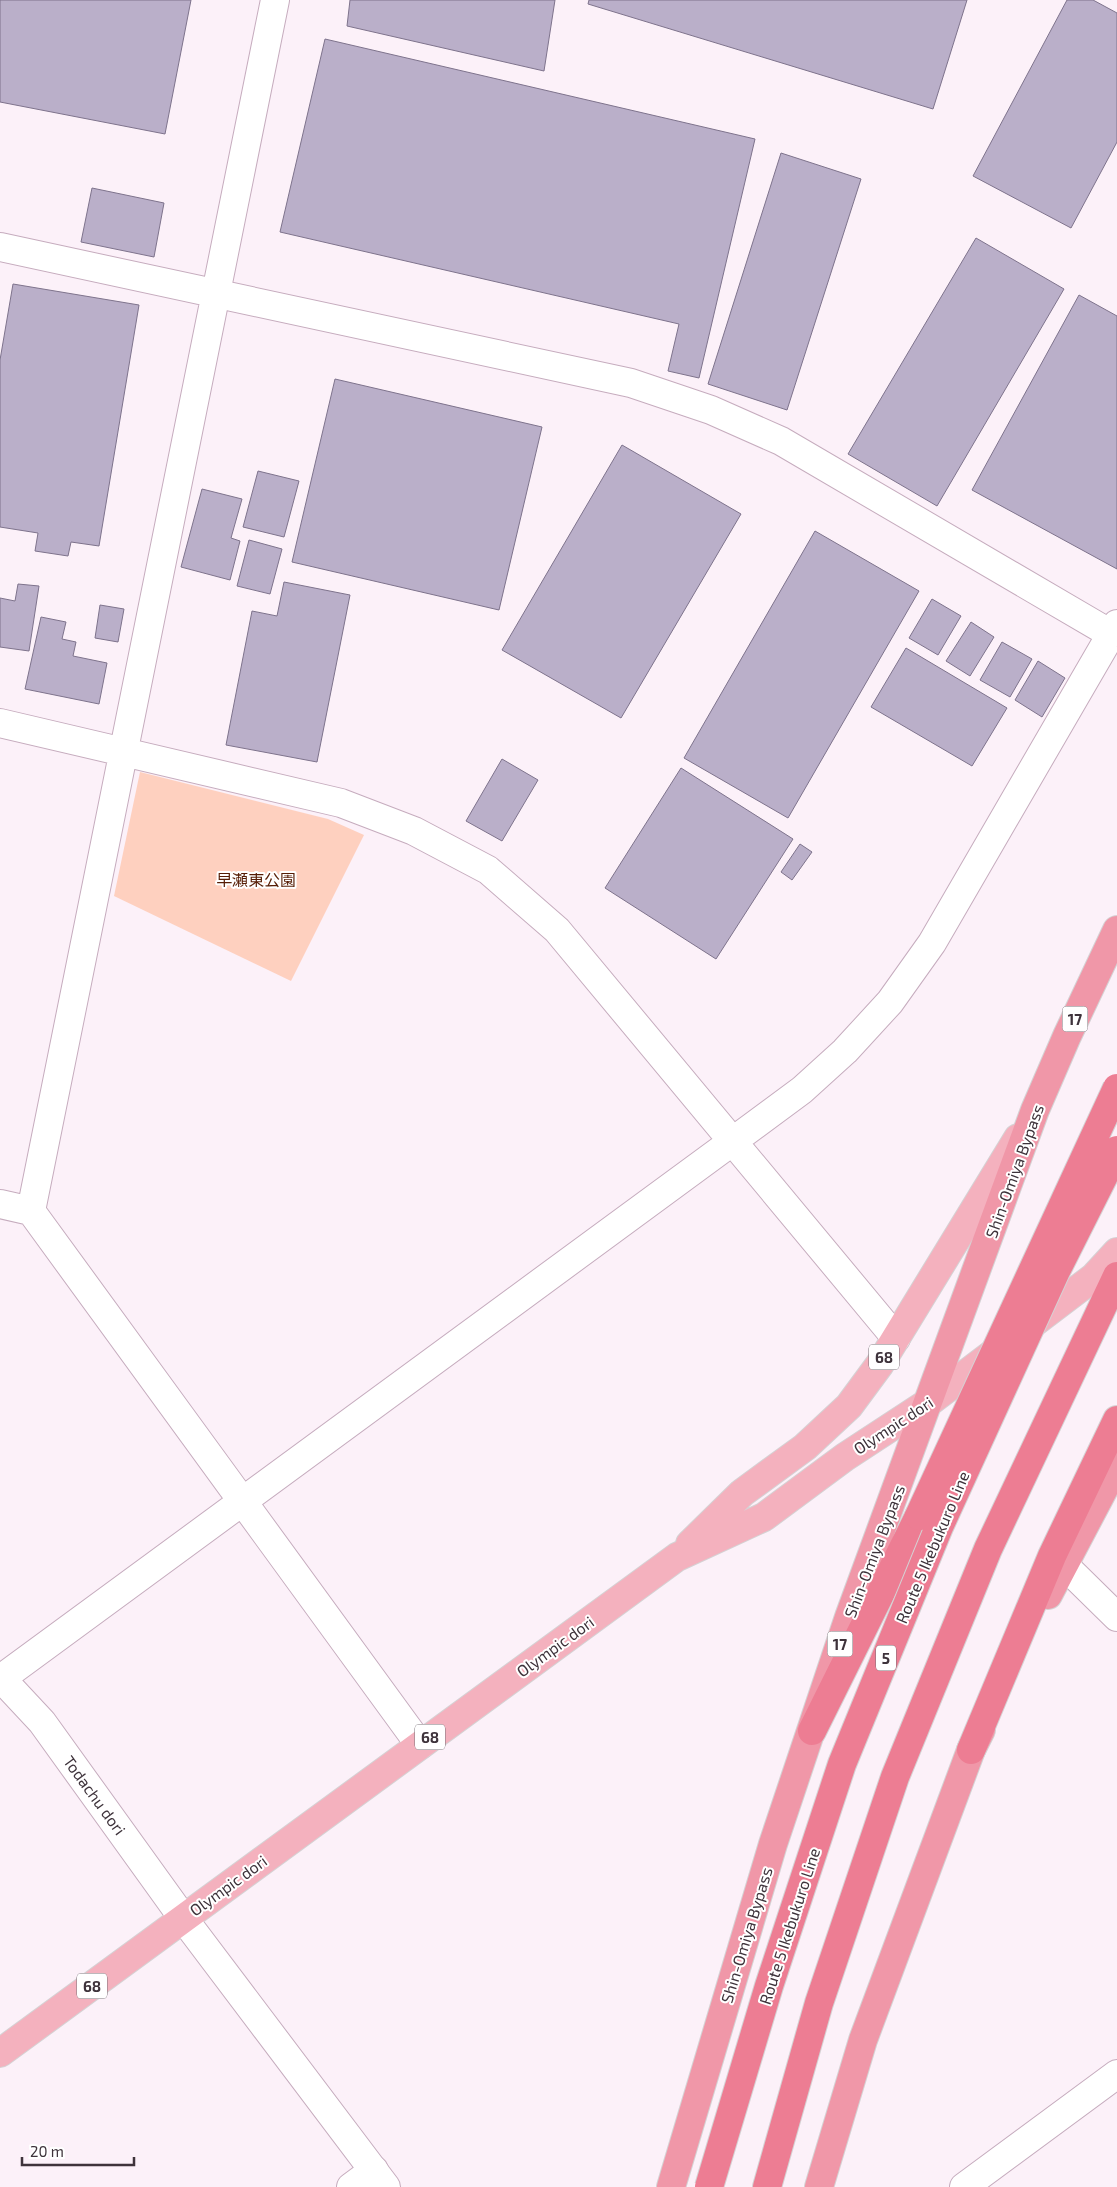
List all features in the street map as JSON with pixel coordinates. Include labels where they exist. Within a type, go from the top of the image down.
[{"type":"highway","name":"Shin-Omiya Bypass","points":[[671,2187],[773,1844],[849,1616],[930,1402],[1035,1110],[1067,1036],[1117,930]]},
{"type":"highway","points":[[812,1731],[919,1516],[1117,1088]]},
{"type":"highway","name":"Route 5 Ikebukuro Line","points":[[709,2187],[769,1986],[842,1764],[939,1527],[1056,1271],[1117,1150]]},
{"type":"highway","points":[[767,2187],[819,2003],[895,1777],[988,1549],[1117,1276]]},
{"type":"highway","points":[[819,2187],[864,2040],[971,1750],[1058,1560],[1117,1420]]},
{"type":"highway","points":[[1058,1560],[1117,1464]]},
{"type":"main road","name":"68","points":[[677,1557],[742,1493],[805,1446],[849,1406],[896,1338],[1035,1110]]},
{"type":"main road","name":"Olympic dori","points":[[0,2053],[677,1557],[764,1517],[845,1457],[930,1402],[1094,1277],[1117,1252]]},
{"type":"street","points":[[31,1211],[275,0]]},
{"type":"street","points":[[0,246],[631,383],[712,410],[781,441],[1114,629],[932,943],[890,1002],[845,1051],[802,1090],[243,1502],[1,1677]]},
{"type":"street","points":[[0,723],[340,803],[414,831],[488,870],[558,930],[896,1338]]},
{"type":"street","points":[[0,1204],[31,1211],[420,1745]]},
{"type":"street","points":[[1058,1560],[1117,1617]]},
{"type":"street","name":"Todachu dori","points":[[1,1677],[42,1722],[183,1918],[380,2178]]},
{"type":"street","points":[[964,2187],[1117,2074]]},
{"type":"street","points":[[351,2187],[380,2178]]},
{"type":"green space","name":"早瀬東公園","points":[[140,772],[328,819],[364,835],[291,981],[114,896]]},
{"type":"building","points":[[0,0],[191,0],[165,134],[0,102]]},
{"type":"building","points":[[350,0],[555,0],[544,71],[347,26]]},
{"type":"building","points":[[589,0],[967,0],[933,109],[588,4]]},
{"type":"building","points":[[1067,0],[1093,0],[1117,13],[1117,142],[1071,228],[973,176]]},
{"type":"building","points":[[325,39],[755,139],[699,378],[668,371],[679,324],[280,232]]},
{"type":"building","points":[[781,153],[861,179],[787,410],[708,384]]},
{"type":"building","points":[[92,188],[164,203],[154,257],[81,242]]},
{"type":"building","points":[[976,238],[1064,289],[937,506],[848,454]]},
{"type":"building","points":[[13,284],[139,305],[99,546],[71,542],[68,556],[35,551],[38,533],[0,527],[0,360]]},
{"type":"building","points":[[1079,295],[1117,316],[1117,569],[972,490]]},
{"type":"building","points":[[335,379],[542,427],[499,610],[292,562]]},
{"type":"building","points":[[622,445],[741,514],[621,718],[502,650]]},
{"type":"building","points":[[258,471],[299,481],[284,537],[243,527]]},
{"type":"building","points":[[202,489],[242,499],[231,538],[240,541],[230,580],[181,567]]},
{"type":"building","points":[[815,531],[919,591],[788,818],[684,758]]},
{"type":"building","points":[[249,540],[282,549],[270,594],[237,586]]},
{"type":"building","points":[[284,582],[350,595],[317,762],[226,745],[252,611],[277,616]]},
{"type":"building","points":[[18,584],[39,586],[29,651],[0,647],[0,598],[15,601]]},
{"type":"building","points":[[932,599],[961,616],[938,655],[909,638]]},
{"type":"building","points":[[100,605],[124,609],[118,642],[95,638]]},
{"type":"building","points":[[41,617],[66,622],[62,639],[76,642],[73,656],[107,663],[99,704],[25,689]]},
{"type":"building","points":[[971,622],[994,637],[970,676],[946,661]]},
{"type":"building","points":[[1002,642],[1032,659],[1010,697],[980,680]]},
{"type":"building","points":[[906,648],[1007,708],[972,766],[871,707]]},
{"type":"building","points":[[1038,661],[1065,678],[1042,717],[1015,700]]},
{"type":"building","points":[[502,759],[538,780],[502,841],[466,821]]},
{"type":"building","points":[[681,768],[793,839],[716,959],[605,888]]},
{"type":"building","points":[[800,844],[812,852],[792,880],[781,872]]}]
